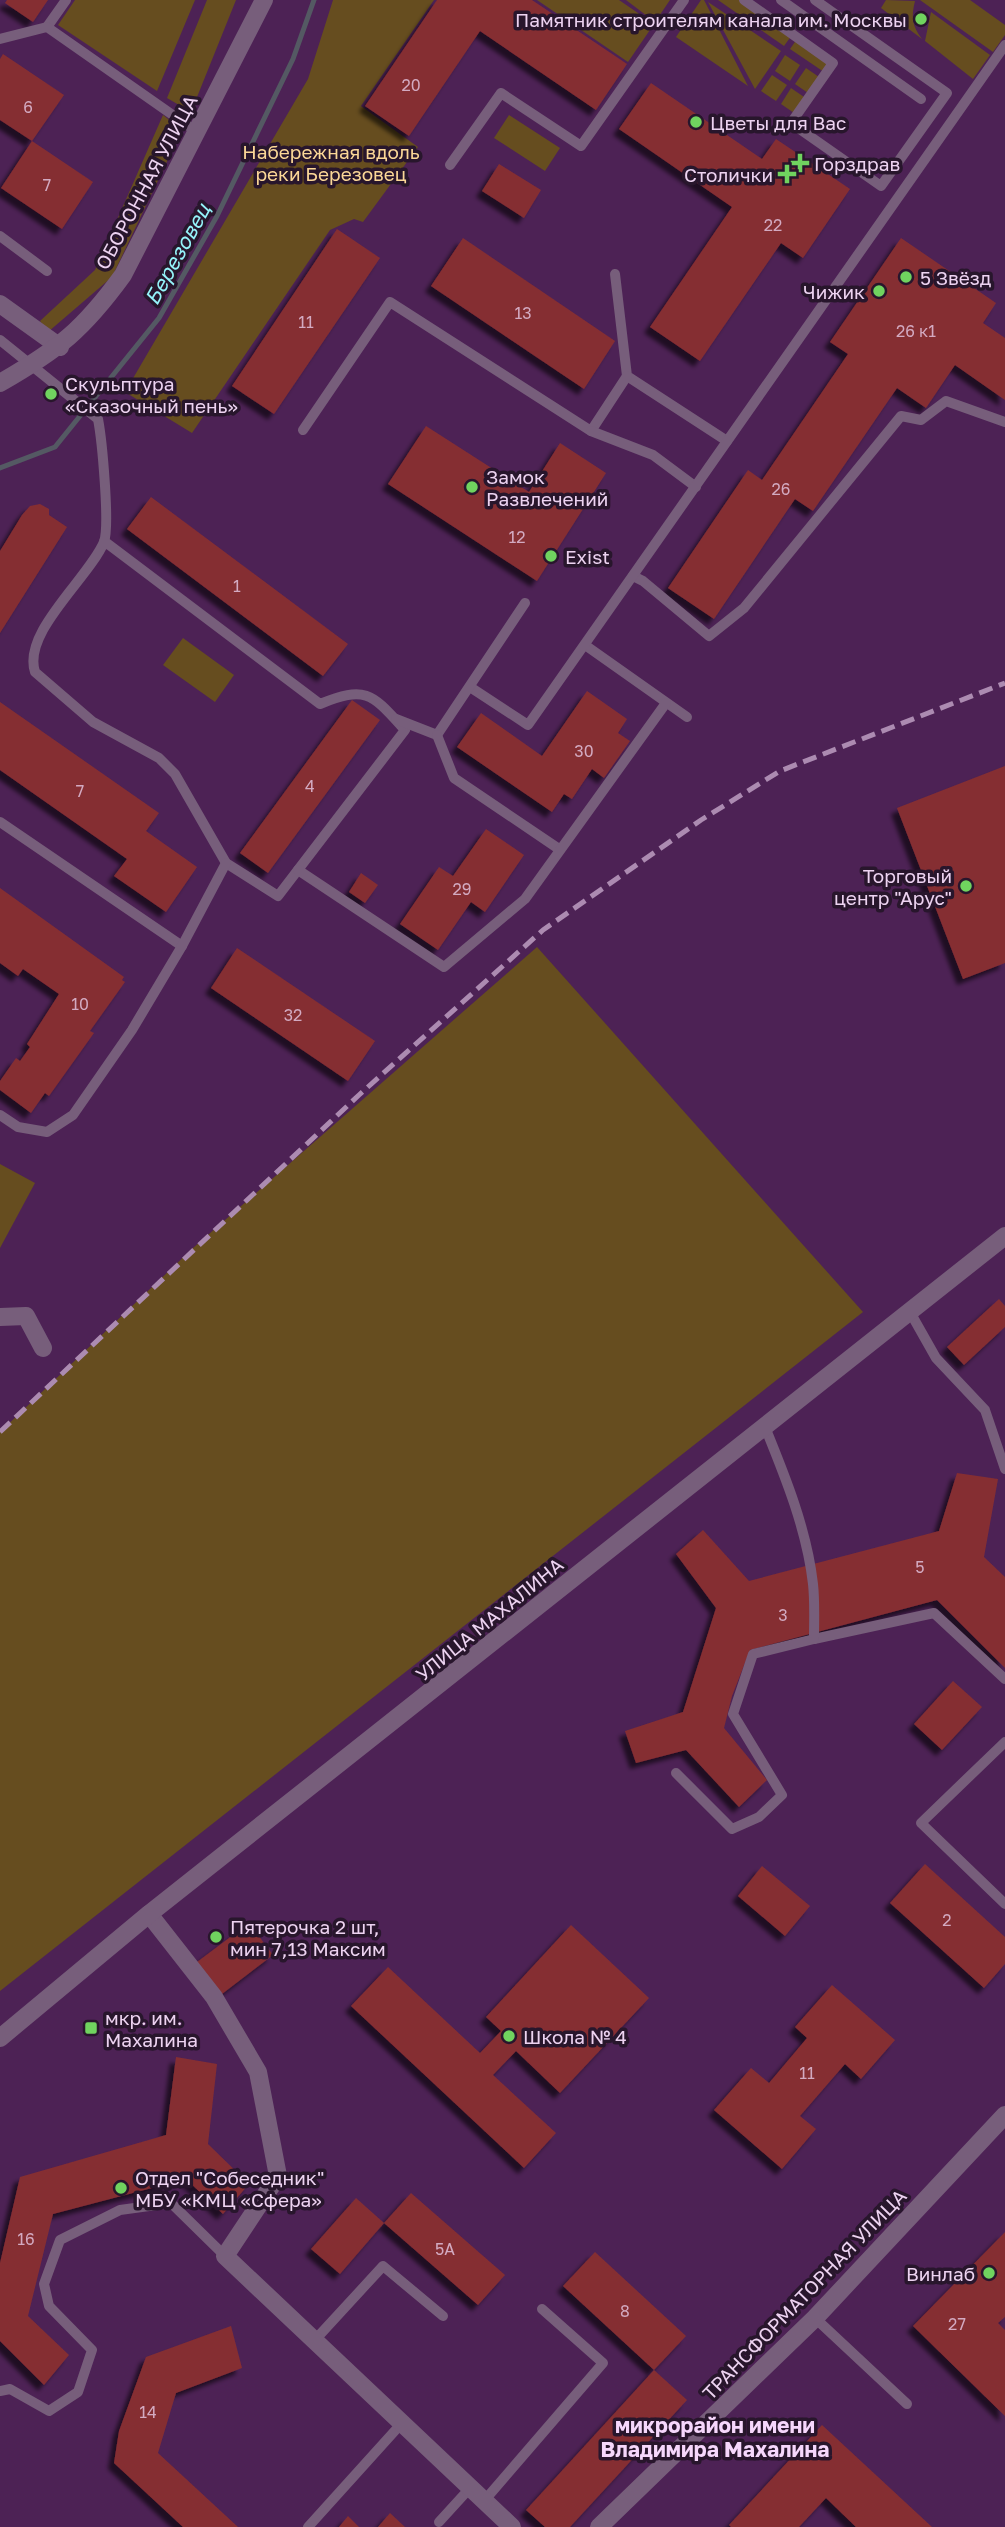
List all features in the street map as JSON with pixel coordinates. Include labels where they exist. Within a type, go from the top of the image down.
[{"type":"street","name":"ОБОРОННАЯ УЛИЦА","points":[[0,383],[60,347],[95,313],[123,275],[264,0]]},
{"type":"street","points":[[0,304],[60,347]]},
{"type":"street","name":"УЛИЦА МАХАЛИНА","points":[[0,2038],[149,1914],[1005,1236]]},
{"type":"street","points":[[0,1317],[26,1316],[43,1348]]},
{"type":"street","points":[[149,1914],[214,1997],[258,2072],[278,2176],[225,2256],[512,2527]]},
{"type":"street","name":"ТРАНСФОРМАТОРНАЯ УЛИЦА","points":[[599,2527],[815,2318],[1005,2115]]},
{"type":"lane","points":[[0,40],[47,27],[66,0]]},
{"type":"lane","points":[[450,165],[501,93],[581,146],[684,0]]},
{"type":"lane","points":[[744,0],[833,63],[791,122],[881,186],[947,93],[815,0]]},
{"type":"lane","points":[[781,0],[921,99]]},
{"type":"lane","points":[[47,27],[197,132]]},
{"type":"lane","points":[[0,28],[12,36]]},
{"type":"lane","points":[[470,687],[528,725],[1005,45]]},
{"type":"lane","points":[[0,236],[47,271]]},
{"type":"lane","points":[[590,431],[627,376],[615,275]]},
{"type":"lane","points":[[303,430],[390,302],[590,431],[653,455],[696,487]]},
{"type":"lane","points":[[0,340],[98,419],[104,451],[104,541],[38,639],[32,661],[35,672],[93,722],[159,758],[175,774],[226,863],[278,896],[405,730],[373,698],[350,692],[320,704],[104,541]]},
{"type":"lane","points":[[627,376],[727,441]]},
{"type":"lane","points":[[633,576],[643,580],[709,636],[744,608],[901,416],[921,420],[946,401],[1005,422]]},
{"type":"lane","points":[[437,735],[525,603]]},
{"type":"lane","points":[[585,645],[687,717]]},
{"type":"lane","points":[[298,870],[444,967],[525,898],[666,704]]},
{"type":"lane","points":[[393,718],[437,735],[454,778],[559,849]]},
{"type":"lane","points":[[0,822],[182,946]]},
{"type":"lane","points":[[0,1115],[18,1127],[47,1132],[73,1115],[132,1030],[182,946],[226,863]]},
{"type":"lane","points":[[909,1312],[936,1357],[985,1410],[1005,1469]]},
{"type":"lane","points":[[765,1427],[784,1472],[808,1555],[813,1585],[814,1639]]},
{"type":"lane","points":[[676,1773],[732,1829],[759,1817],[782,1795],[733,1714],[753,1654],[934,1613],[1005,1679]]},
{"type":"lane","points":[[1005,1742],[921,1823],[1005,1904]]},
{"type":"lane","points":[[0,2391],[10,2389],[48,2411],[78,2392],[93,2350],[50,2306],[44,2284],[60,2240],[120,2210],[171,2203],[225,2256]]},
{"type":"lane","points":[[314,2342],[383,2266],[443,2316]]},
{"type":"lane","points":[[484,2501],[603,2363],[542,2309]]},
{"type":"lane","points":[[815,2318],[907,2404]]},
{"type":"lane","points":[[308,2527],[401,2424]]},
{"type":"lane","points":[[439,2522],[470,2488]]},
{"type":"green space","points":[[75,0],[195,0],[157,91],[58,25]]},
{"type":"green space","points":[[207,0],[236,0],[191,112],[167,98]]},
{"type":"green space","name":"Набережная вдоль реки Березовец","points":[[333,0],[434,0],[361,106],[418,147],[363,222],[354,219],[330,230],[192,433],[125,392],[308,79]]},
{"type":"green space","points":[[537,0],[619,0],[654,24],[628,62]]},
{"type":"green space","points":[[626,0],[670,0],[655,22]]},
{"type":"green space","points":[[701,0],[704,0],[748,86],[676,37]]},
{"type":"green space","points":[[718,0],[741,0],[792,35],[784,46]]},
{"type":"green space","points":[[886,0],[915,1],[913,21],[922,39],[881,8]]},
{"type":"green space","points":[[920,0],[970,0],[1005,25],[1005,35],[993,52]]},
{"type":"green space","points":[[708,2],[781,51],[755,89]]},
{"type":"green space","points":[[931,12],[990,55],[973,79],[925,41]]},
{"type":"green space","points":[[797,39],[831,62],[824,72],[790,49]]},
{"type":"green space","points":[[785,55],[800,65],[790,81],[775,71]]},
{"type":"green space","points":[[806,68],[819,77],[808,93],[795,84]]},
{"type":"green space","points":[[772,75],[787,85],[776,101],[761,91]]},
{"type":"green space","points":[[791,88],[804,97],[794,113],[781,104]]},
{"type":"green space","points":[[163,115],[182,130],[112,277],[48,332],[40,321],[95,270]]},
{"type":"green space","points":[[509,115],[560,148],[545,171],[494,138]]},
{"type":"green space","points":[[183,638],[234,675],[215,702],[163,665]]},
{"type":"green space","points":[[537,947],[863,1312],[0,1991],[0,1432],[193,1248]]},
{"type":"green space","points":[[0,1164],[35,1183],[0,1248]]},
{"type":"building","points":[[7,0],[48,0],[33,22],[5,3]]},
{"type":"building","points":[[437,0],[532,0],[627,64],[596,110],[480,31],[409,136],[365,106]]},
{"type":"building","points":[[3,54],[64,95],[32,141],[0,120],[0,59]]},
{"type":"building","points":[[651,83],[762,159],[776,139],[850,189],[803,258],[781,243],[700,361],[650,327],[732,207],[619,129]]},
{"type":"building","points":[[32,141],[93,182],[62,229],[1,188]]},
{"type":"building","points":[[499,164],[541,190],[524,218],[482,191]]},
{"type":"building","points":[[337,229],[380,258],[274,414],[232,386]]},
{"type":"building","points":[[463,238],[615,341],[584,389],[431,286]]},
{"type":"building","points":[[901,238],[996,303],[983,323],[1005,338],[1005,400],[955,365],[926,408],[897,388],[813,511],[795,499],[714,619],[668,588],[748,470],[762,480],[848,354],[830,342]]},
{"type":"building","points":[[426,426],[529,492],[560,443],[606,473],[537,581],[388,484]]},
{"type":"building","points":[[151,497],[348,644],[323,676],[127,529]]},
{"type":"building","points":[[40,504],[49,509],[49,515],[67,527],[0,633],[0,551],[22,515],[30,506]]},
{"type":"building","points":[[587,691],[627,719],[618,733],[630,741],[604,778],[592,769],[572,799],[564,794],[552,812],[457,747],[481,713],[542,756]]},
{"type":"building","points":[[352,700],[380,720],[268,873],[240,853]]},
{"type":"building","points":[[0,702],[159,813],[146,831],[197,867],[166,912],[114,876],[127,859],[0,770]]},
{"type":"building","name":"Торговый центр \"Арус\"","points":[[1005,766],[1005,963],[963,979],[897,808]]},
{"type":"building","points":[[486,829],[524,855],[485,912],[471,902],[438,950],[400,924],[439,867],[453,876]]},
{"type":"building","points":[[361,873],[378,885],[365,903],[349,892]]},
{"type":"building","points":[[0,888],[124,977],[122,980],[125,982],[90,1031],[94,1033],[49,1096],[45,1093],[31,1113],[0,1090],[0,1081],[16,1058],[20,1061],[30,1047],[27,1044],[59,994],[23,969],[18,976],[0,963]]},
{"type":"building","points":[[237,948],[375,1041],[348,1081],[211,988]]},
{"type":"building","points":[[999,1299],[1005,1306],[1005,1327],[964,1365],[947,1347]]},
{"type":"building","points":[[957,1473],[998,1479],[984,1557],[1005,1577],[1005,1668],[937,1600],[750,1650],[732,1696],[724,1728],[767,1780],[739,1807],[686,1750],[636,1763],[625,1731],[683,1712],[716,1608],[676,1554],[703,1530],[749,1581],[939,1531]]},
{"type":"building","points":[[953,1681],[982,1707],[942,1750],[914,1724]]},
{"type":"building","points":[[925,1864],[1005,1937],[1005,1964],[984,1988],[890,1903]]},
{"type":"building","points":[[762,1866],[810,1906],[785,1936],[738,1896]]},
{"type":"building","points":[[249,1923],[273,1955],[222,1994],[197,1962]]},
{"type":"building","points":[[571,1925],[649,1998],[560,2093],[516,2051],[493,2075],[556,2133],[524,2168],[351,2006],[388,1967],[480,2053],[501,2031],[486,2017]]},
{"type":"building","points":[[832,1985],[895,2040],[861,2079],[845,2064],[800,2116],[816,2129],[782,2169],[714,2110],[751,2068],[769,2083],[807,2038],[795,2027]]},
{"type":"building","points":[[176,2057],[217,2064],[208,2144],[249,2184],[223,2214],[186,2179],[53,2214],[28,2316],[69,2355],[44,2385],[0,2341],[0,2263],[20,2177],[166,2135]]},
{"type":"building","points":[[411,2193],[505,2275],[478,2305],[384,2223]]},
{"type":"building","points":[[356,2198],[384,2223],[340,2274],[311,2249]]},
{"type":"building","points":[[1005,2232],[1005,2317],[998,2323],[1005,2330],[1005,2416],[913,2326]]},
{"type":"building","points":[[595,2252],[686,2336],[654,2370],[563,2286]]},
{"type":"building","points":[[231,2326],[242,2368],[176,2393],[158,2453],[238,2527],[183,2527],[114,2463],[119,2431],[146,2357]]},
{"type":"building","points":[[654,2370],[687,2400],[570,2527],[545,2527],[526,2510]]},
{"type":"building","points":[[822,2425],[932,2527],[856,2527],[826,2498],[799,2527],[731,2527],[729,2525]]},
{"type":"building","points":[[390,2513],[405,2527],[378,2527]]},
{"type":"building","points":[[348,2516],[359,2527],[339,2527]]},
{"type":"waterway","name":"Березовец","points":[[0,468],[55,447],[159,318],[217,216],[293,59],[314,0]]},
{"type":"railway","points":[[0,1432],[359,1095],[543,930],[701,820],[780,771],[1005,683]]},
{"type":"place","name":"Памятник строителям канала им. Москвы","points":[[921,19]]},
{"type":"place","name":"Цветы для Вас","points":[[696,122]]},
{"type":"place","name":"Горздрав","points":[[800,163]]},
{"type":"place","name":"Столички","points":[[787,174]]},
{"type":"place","name":"5 Звёзд","points":[[906,277]]},
{"type":"place","name":"Чижик","points":[[879,291]]},
{"type":"place","name":"Скульптура «Сказочный пень»","points":[[51,394]]},
{"type":"place","name":"Замок Развлечений","points":[[472,487]]},
{"type":"place","name":"Exist","points":[[551,556]]},
{"type":"place","name":"Торговый центр \"Арус\"","points":[[966,886]]},
{"type":"place","name":"Пятерочка 2 шт, мин 7,13 Максим","points":[[216,1937]]},
{"type":"place","name":"мкр. им. Махалина","points":[[91,2028]]},
{"type":"place","name":"Школа № 4","points":[[509,2036]]},
{"type":"place","name":"Отдел \"Собеседник\" МБУ «КМЦ «Сфера»","points":[[121,2188]]},
{"type":"place","name":"Винлаб","points":[[989,2273]]},
{"type":"district","name":"микрорайон имени Владимира Махалина","points":[[715,2437]]}]
